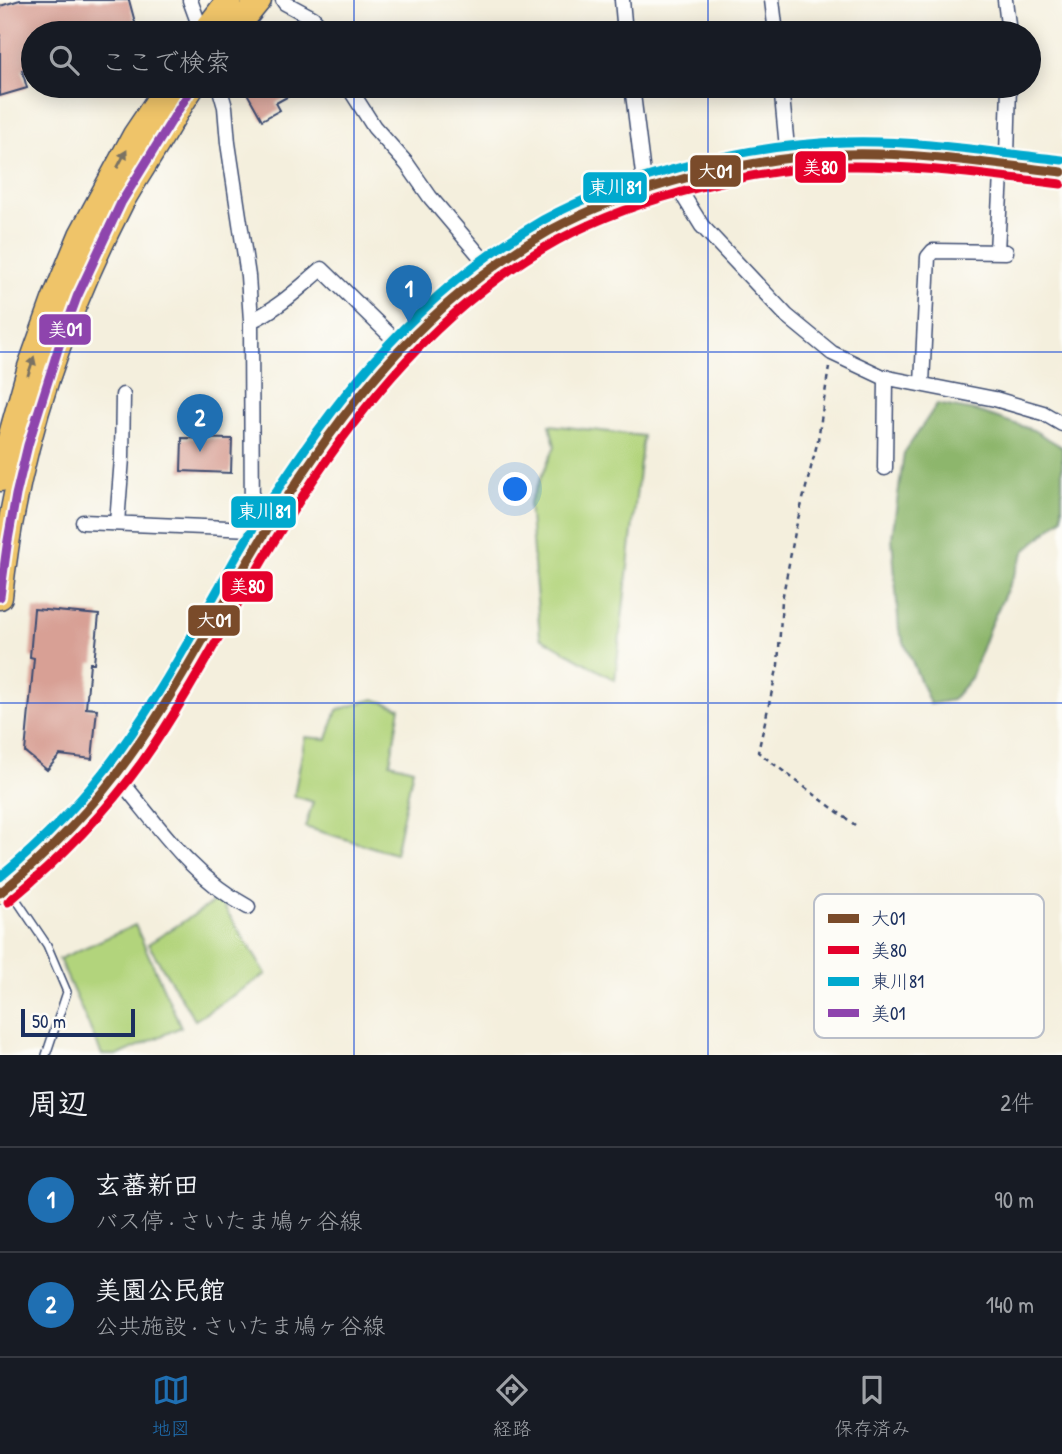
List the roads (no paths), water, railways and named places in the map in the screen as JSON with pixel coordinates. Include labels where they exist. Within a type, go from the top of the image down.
[{"type":"highway","points":[[212,21],[229,0]]},
{"type":"highway","points":[[242,21],[259,0]]},
{"type":"highway","points":[[0,480],[30,367],[81,234],[135,135],[160,98]]},
{"type":"highway","points":[[0,597],[20,474],[40,397],[60,341],[88,273],[122,202],[186,98]]},
{"type":"main road","points":[[0,893],[50,850],[115,778],[170,695],[258,533],[338,419],[401,346],[463,290],[523,247],[551,230],[613,201],[645,190],[718,171],[789,158],[865,154],[946,158],[1062,172]]},
{"type":"street","points":[[190,0],[198,21]]},
{"type":"street","points":[[283,0],[316,21]]},
{"type":"street","points":[[622,0],[624,21]]},
{"type":"street","points":[[772,0],[775,21]]},
{"type":"street","points":[[1005,0],[1008,21]]},
{"type":"street","points":[[83,522],[258,533],[248,276],[222,98]]},
{"type":"street","points":[[356,98],[374,127],[407,164],[430,197],[491,270]]},
{"type":"street","points":[[634,98],[645,190]]},
{"type":"street","points":[[782,98],[789,158]]},
{"type":"street","points":[[922,384],[928,257],[933,251],[1001,252],[1001,174],[1006,166],[1009,98]]},
{"type":"street","points":[[674,181],[702,226],[787,316],[832,353],[886,377],[995,399],[1043,413],[1062,424]]},
{"type":"street","points":[[251,321],[269,313],[322,268],[401,346]]},
{"type":"street","points":[[885,468],[886,377]]},
{"type":"street","points":[[117,523],[123,395]]},
{"type":"street","points":[[115,778],[125,786],[174,848],[212,884],[248,907]]},
{"type":"lane","points":[[1,902],[12,896],[18,902],[47,946],[66,992],[46,1055]]},
{"type":"place","name":"玄蕃新田","points":[[409,323]]},
{"type":"place","name":"美園公民館","points":[[200,452]]}]
